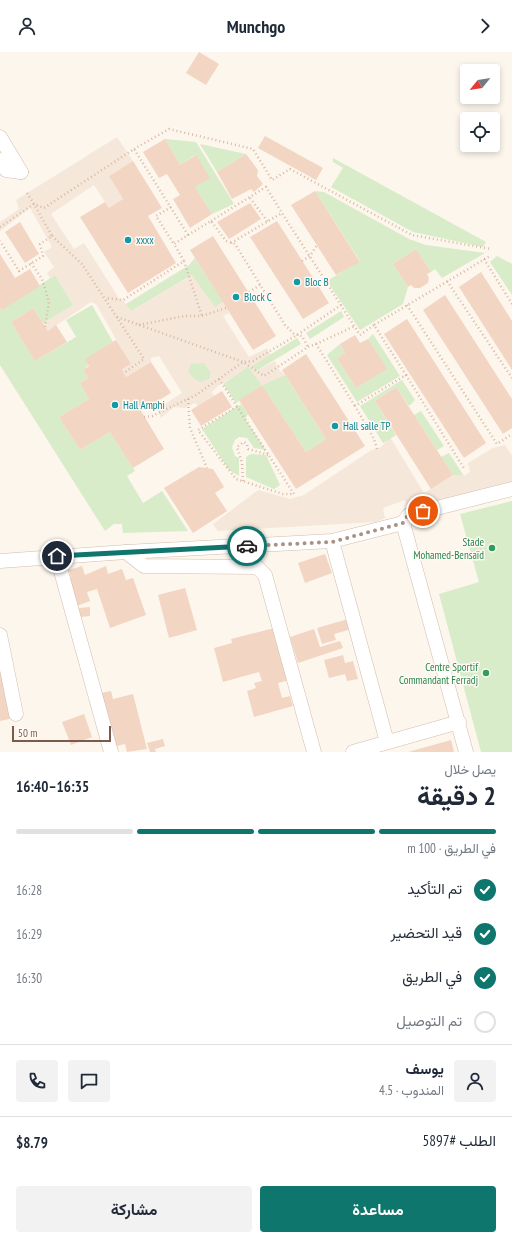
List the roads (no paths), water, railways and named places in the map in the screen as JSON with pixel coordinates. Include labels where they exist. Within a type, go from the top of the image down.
[{"type":"street","points":[[0,137],[21,172],[3,165]]},
{"type":"street","points":[[0,560],[332,542],[403,523],[408,515],[512,489]]},
{"type":"street","points":[[403,523],[466,752]]},
{"type":"street","points":[[332,542],[387,742]]},
{"type":"street","points":[[126,552],[144,566],[257,567],[261,569],[265,575],[314,752]]},
{"type":"street","points":[[57,556],[111,752]]},
{"type":"street","points":[[0,636],[16,714]]},
{"type":"street","points":[[353,752],[458,722]]},
{"type":"place","name":"xxxx","points":[[128,240]]},
{"type":"place","name":"Bloc B","points":[[297,282]]},
{"type":"place","name":"Block C","points":[[236,297]]},
{"type":"place","name":"Hall Amphi","points":[[115,405]]},
{"type":"place","name":"Hall salle TP","points":[[335,426]]},
{"type":"place","name":"Stade Mohamed-Bensaïd","points":[[492,548]]},
{"type":"place","name":"Centre Sportif Commandant Ferradj","points":[[486,673]]}]
